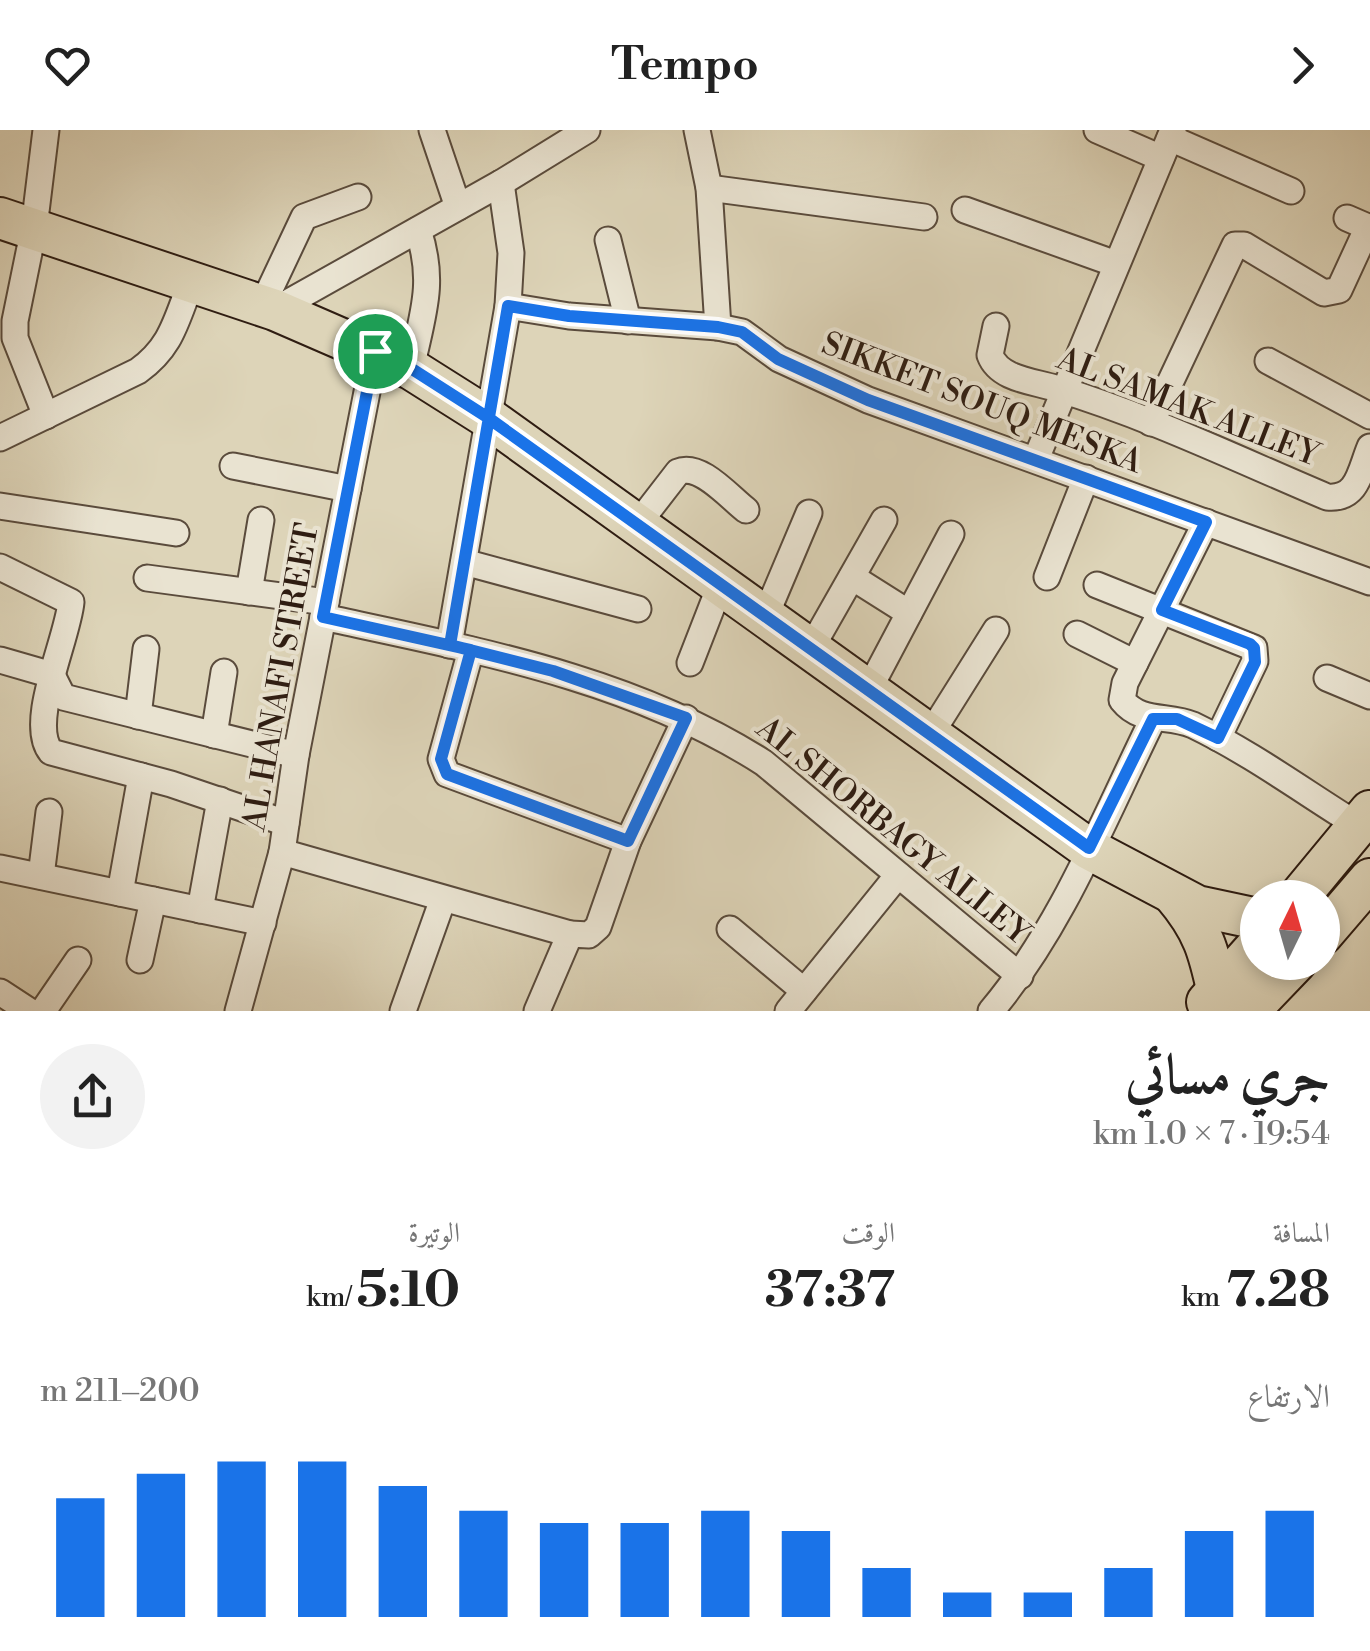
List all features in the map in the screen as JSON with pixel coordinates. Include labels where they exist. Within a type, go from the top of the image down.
[{"type":"main road","points":[[17,223],[269,308],[412,369],[487,417],[1089,848],[1172,894],[1240,916]]},
{"type":"main road","points":[[1313,880],[1364,819]]},
{"type":"main road","points":[[1172,894],[1204,938],[1222,1006]]},
{"type":"main road","points":[[1340,920],[1364,901]]},
{"type":"main road","points":[[1222,1006],[1240,975]]},
{"type":"main road","points":[[1222,1006],[1266,980]]},
{"type":"street","points":[[46,130],[17,223],[15,338],[46,416]]},
{"type":"street","points":[[432,130],[458,207]]},
{"type":"street","points":[[697,130],[708,188],[718,327]]},
{"type":"street","points":[[1097,130],[1168,142],[1292,191]]},
{"type":"street","points":[[269,308],[501,183],[573,134]]},
{"type":"street","points":[[1036,459],[1168,142]]},
{"type":"street","points":[[501,183],[510,254],[508,306],[464,562],[460,648],[441,759],[447,774],[628,841]]},
{"type":"street","points":[[708,188],[924,217]]},
{"type":"street","points":[[269,308],[304,217],[358,197]]},
{"type":"street","points":[[965,210],[1116,264]]},
{"type":"street","points":[[1150,423],[1235,245],[1244,245],[1331,294],[1339,290],[1362,224]]},
{"type":"street","points":[[412,369],[428,279],[426,254],[418,230]]},
{"type":"street","points":[[608,240],[628,321]]},
{"type":"street","points":[[0,438],[138,371],[157,357],[191,283]]},
{"type":"street","name":"SIKKET SOUQ MESKA","points":[[508,306],[742,332],[778,359],[868,400],[1370,582]]},
{"type":"street","name":"AL SAMAK ALLEY","points":[[996,326],[990,355],[1001,372],[1150,423],[1327,497],[1339,498],[1352,491],[1370,447]]},
{"type":"street","name":"AL HANAFI STREET","points":[[238,1011],[282,852],[296,755],[375,351]]},
{"type":"street","points":[[1268,361],[1370,416]]},
{"type":"street","points":[[233,466],[348,490]]},
{"type":"street","points":[[637,525],[685,468],[696,470],[746,510]]},
{"type":"street","points":[[1047,577],[1086,478]]},
{"type":"street","points":[[0,506],[176,533]]},
{"type":"street","points":[[765,618],[809,513]]},
{"type":"street","points":[[249,592],[261,520]]},
{"type":"street","points":[[810,650],[884,520]]},
{"type":"street","points":[[1206,522],[1135,663],[1122,700],[1135,712],[1153,719],[1177,719],[1218,738],[1364,819]]},
{"type":"street","points":[[868,691],[951,534]]},
{"type":"street","points":[[464,562],[638,609]]},
{"type":"street","points":[[0,566],[70,602],[52,675],[43,738],[51,752],[142,776],[286,823]]},
{"type":"street","points":[[852,577],[909,613]]},
{"type":"street","name":"AL SHORBAGY ALLEY","points":[[147,578],[249,592],[324,610],[553,671],[686,718],[720,734],[764,763],[1020,976]]},
{"type":"street","points":[[1097,585],[1254,648],[1255,662],[1218,738]]},
{"type":"street","points":[[690,664],[720,586]]},
{"type":"street","points":[[930,736],[996,630]]},
{"type":"street","points":[[1077,634],[1135,663]]},
{"type":"street","points":[[138,716],[146,650]]},
{"type":"street","points":[[0,660],[52,675],[63,697],[296,755]]},
{"type":"street","points":[[214,735],[224,672]]},
{"type":"street","points":[[1327,678],[1370,696]]},
{"type":"street","points":[[282,852],[570,934],[589,935],[595,931],[628,841],[686,718]]},
{"type":"street","points":[[991,1011],[1020,976],[1153,719]]},
{"type":"street","points":[[120,893],[142,776]]},
{"type":"street","points":[[200,910],[220,800]]},
{"type":"street","points":[[41,876],[50,812]]},
{"type":"street","points":[[0,868],[263,923]]},
{"type":"street","points":[[730,929],[796,1001],[898,875]]},
{"type":"street","points":[[402,1011],[443,898]]},
{"type":"street","points":[[140,960],[153,900]]},
{"type":"street","points":[[537,1011],[570,934]]},
{"type":"street","points":[[43,1011],[78,960]]},
{"type":"street","points":[[0,992],[29,1011]]},
{"type":"route","points":[[375,351],[323,617],[471,650],[441,759],[442,768],[447,774],[628,841],[686,718],[553,671],[450,645],[487,417],[508,306],[569,316],[742,332],[778,359],[868,400],[1206,522],[1162,610],[1250,644],[1255,662],[1218,738],[1177,719],[1153,719],[1089,848],[487,417],[412,369],[375,351]]}]
